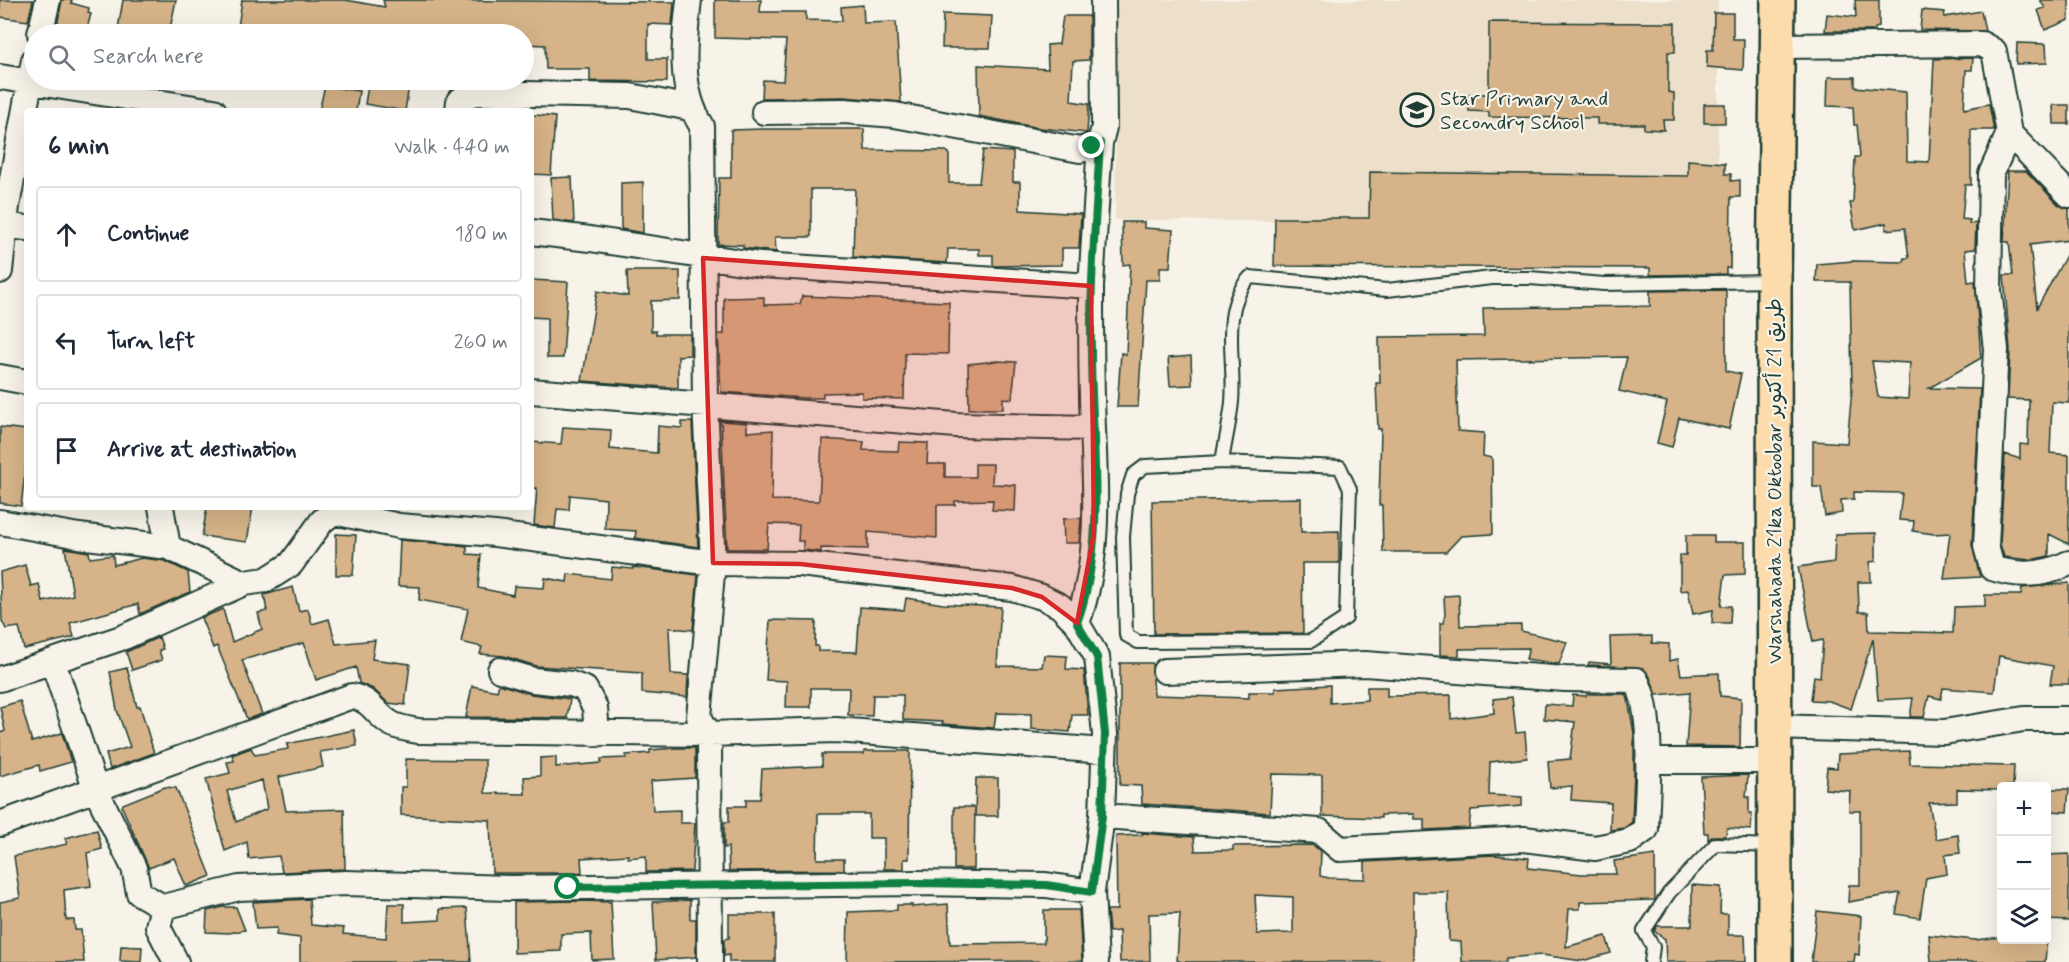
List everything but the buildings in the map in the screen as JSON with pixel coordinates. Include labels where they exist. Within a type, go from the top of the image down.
[{"type":"main road","name":"Warshahada 21ka Oktoobar طريق 21 أكتوبر","points":[[1775,962],[1774,281],[1778,0]]},
{"type":"street","points":[[42,24],[48,0]]},
{"type":"street","points":[[689,0],[683,45],[690,108],[702,126],[705,404],[713,563],[699,717],[709,734],[710,962]]},
{"type":"street","points":[[1077,623],[1084,603],[1094,533],[1096,481],[1091,286],[1100,143],[1104,127],[1103,0]]},
{"type":"street","points":[[1778,45],[1982,44],[1994,51],[2009,132],[2069,195]]},
{"type":"street","points":[[0,77],[24,72]]},
{"type":"street","points":[[25,108],[28,90]]},
{"type":"street","points":[[118,90],[200,108]]},
{"type":"street","points":[[458,108],[459,101],[464,96],[473,93],[630,96],[690,108]]},
{"type":"street","points":[[764,112],[844,111],[895,115],[1080,150],[1100,143]]},
{"type":"street","points":[[0,271],[11,227],[7,206],[24,114]]},
{"type":"street","points":[[2009,132],[1991,174],[1989,290],[1995,349],[1986,546],[1992,568],[2008,573],[2034,575],[2069,563]]},
{"type":"street","points":[[534,232],[761,265],[1091,286]]},
{"type":"street","points":[[0,377],[24,381]]},
{"type":"street","points":[[534,391],[956,425],[1093,428]]},
{"type":"street","points":[[162,510],[168,547]]},
{"type":"street","points":[[0,679],[124,637],[244,583],[266,580],[291,564],[322,521],[334,512],[399,526],[495,534],[713,563],[800,564],[1012,588],[1051,601],[1077,623],[1097,657],[1104,716],[1104,751],[1102,816],[1092,892],[1096,962]]},
{"type":"street","points":[[0,522],[79,536],[168,547],[244,583]]},
{"type":"street","points":[[52,662],[96,790],[135,868],[139,893],[163,907],[239,888],[346,883],[509,888],[734,884],[1046,885],[1092,892]]},
{"type":"street","points":[[1102,816],[1319,831],[1340,849],[1524,839],[1595,848],[1630,841],[1646,829],[1648,761],[1643,694],[1636,680],[1565,679],[1365,663],[1166,671]]},
{"type":"street","points":[[500,670],[533,680],[570,684],[585,689],[595,708],[597,734]]},
{"type":"street","points":[[0,824],[352,696],[371,703],[387,722],[417,731],[709,734],[836,730],[1104,751]]},
{"type":"street","points":[[1773,726],[1944,732],[2024,719],[2069,719]]},
{"type":"street","points":[[1648,761],[1774,761]]},
{"type":"street","points":[[163,907],[158,927],[176,962]]},
{"type":"lane","points":[[1222,462],[1232,401],[1230,330],[1239,288],[1250,277],[1387,290],[1492,278],[1530,278],[1604,284],[1774,281]]},
{"type":"lane","points":[[1222,462],[1340,467],[1350,489],[1346,618],[1311,641],[1138,642],[1126,635],[1123,537],[1127,494],[1132,475],[1145,466],[1222,462]]},
{"type":"lane","points":[[1651,962],[1653,947],[1644,931],[1669,893],[1716,844],[1774,846]]},
{"type":"highlighted area","points":[[703,258],[1091,286],[1094,533],[1077,623],[1042,597],[1012,588],[800,564],[713,563]]},
{"type":"shaded area","name":"Star Primary and Secondry School","points":[[1117,0],[1718,0],[1718,224],[1115,220]]},
{"type":"place","name":"Star Primary and Secondry School","points":[[1417,110]]},
{"type":"route","points":[[568,887],[916,883],[1046,885],[1092,892],[1102,816],[1104,716],[1097,657],[1077,623],[1084,603],[1089,572],[1094,533],[1096,481],[1091,286],[1100,143],[1092,146]]}]
